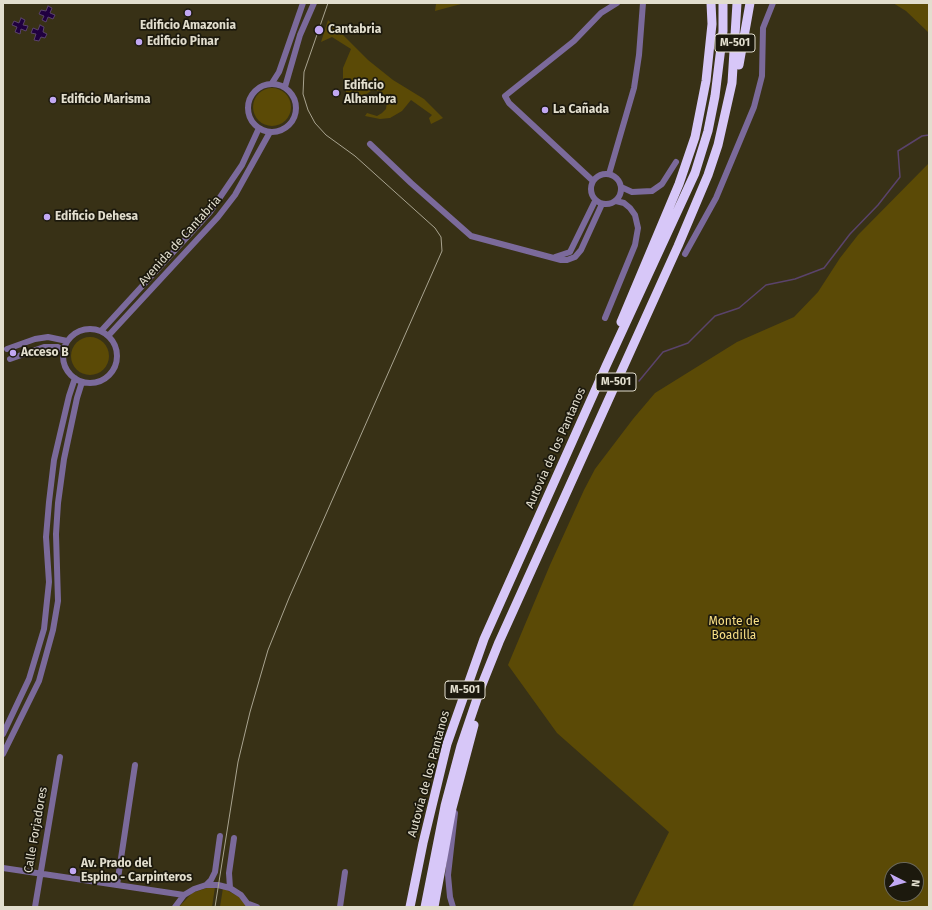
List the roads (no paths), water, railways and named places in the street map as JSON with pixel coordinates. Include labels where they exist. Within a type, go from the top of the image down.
[{"type":"highway","points":[[606,366],[608,354],[652,244],[679,184],[695,136],[706,82],[712,24],[711,3]]},
{"type":"highway","name":"Autovía de los Pantanos","points":[[410,907],[432,802],[447,744],[468,682],[518,560],[695,173],[708,131],[715,96],[723,31],[723,3]]},
{"type":"highway","name":"Autovía de los Pantanos","points":[[424,907],[445,806],[461,746],[499,642],[695,207],[718,144],[732,83],[737,3]]},
{"type":"highway","points":[[732,83],[738,71],[750,3]]},
{"type":"highway","points":[[434,907],[452,808],[486,677]]},
{"type":"street","points":[[272,83],[279,72],[303,3]]},
{"type":"street","points":[[285,87],[300,35],[314,3]]},
{"type":"street","points":[[593,181],[509,103],[505,96],[574,41],[601,13],[617,3]]},
{"type":"street","points":[[609,174],[634,88],[639,55],[643,3]]},
{"type":"street","points":[[685,254],[716,198],[754,107],[762,76],[763,28],[773,3]]},
{"type":"street","points":[[272,83],[285,87],[295,101],[294,117],[289,124],[282,129],[270,132],[259,128],[250,119],[247,109],[250,97],[258,88],[272,83]]},
{"type":"street","name":"Avenida de Cantabria","points":[[101,331],[210,212],[242,165],[259,128]]},
{"type":"street","name":"Avenida de Cantabria","points":[[108,336],[218,217],[235,195],[270,132]]},
{"type":"street","points":[[370,144],[471,236],[554,258],[567,260],[575,257],[581,250],[602,204]]},
{"type":"street","points":[[621,187],[632,192],[652,191],[662,184],[676,162]]},
{"type":"street","points":[[602,174],[609,174],[619,180],[621,187],[620,195],[616,201],[609,204],[602,204],[595,200],[590,189],[593,181],[602,174]]},
{"type":"street","points":[[554,258],[563,256],[570,252],[595,200]]},
{"type":"street","points":[[605,318],[635,245],[638,228],[635,215],[630,208],[624,203],[616,201]]},
{"type":"street","points":[[93,329],[101,331],[108,336],[115,350],[115,365],[110,373],[103,379],[94,382],[82,382],[75,378],[65,367],[63,351],[67,341],[74,334],[83,330],[93,329]]},
{"type":"street","points":[[7,349],[35,339],[48,337],[67,341]]},
{"type":"street","points":[[10,359],[44,347],[58,347],[63,351]]},
{"type":"street","points":[[3,734],[29,679],[44,629],[49,582],[46,537],[49,502],[56,453],[69,396],[75,378]]},
{"type":"street","points":[[3,754],[39,681],[53,630],[58,601],[56,534],[58,503],[64,459],[77,398],[82,382]]},
{"type":"street","points":[[453,907],[448,875],[455,815],[468,748]]},
{"type":"street","name":"Calle Forjadores","points":[[35,907],[60,757]]},
{"type":"street","points":[[117,885],[135,765]]},
{"type":"street","points":[[206,885],[212,880],[215,872],[220,836]]},
{"type":"street","points":[[230,888],[229,873],[234,838]]},
{"type":"street","points":[[3,868],[184,895]]},
{"type":"street","points":[[340,907],[345,872]]},
{"type":"street","points":[[175,907],[184,895],[194,889],[206,885],[218,885],[230,888],[241,895],[250,906],[257,907]]},
{"type":"waterway","points":[[639,381],[663,352],[688,343],[715,316],[739,308],[766,285],[795,279],[824,268],[850,234],[878,205],[900,177],[898,151],[922,136],[929,135]]},
{"type":"tram line","points":[[215,907],[238,762],[250,712],[268,650],[289,598],[442,251],[441,237],[435,228],[355,156],[326,135],[315,123],[308,110],[303,94],[304,72],[328,3]]},
{"type":"place","name":"Edificio Amazonia","points":[[188,13]]},
{"type":"place","name":"Cantabria","points":[[319,30]]},
{"type":"place","name":"Edificio Pinar","points":[[139,42]]},
{"type":"place","name":"Edificio Alhambra","points":[[336,93]]},
{"type":"place","name":"Edificio Marisma","points":[[53,100]]},
{"type":"place","name":"La Cañada","points":[[545,110]]},
{"type":"place","name":"Edificio Dehesa","points":[[47,217]]},
{"type":"place","name":"Acceso B","points":[[13,353]]},
{"type":"place","name":"Av. Prado del Espino - Carpinteros","points":[[73,871]]},
{"type":"park label","name":"Monte de Boadilla","points":[[734,629]]}]
